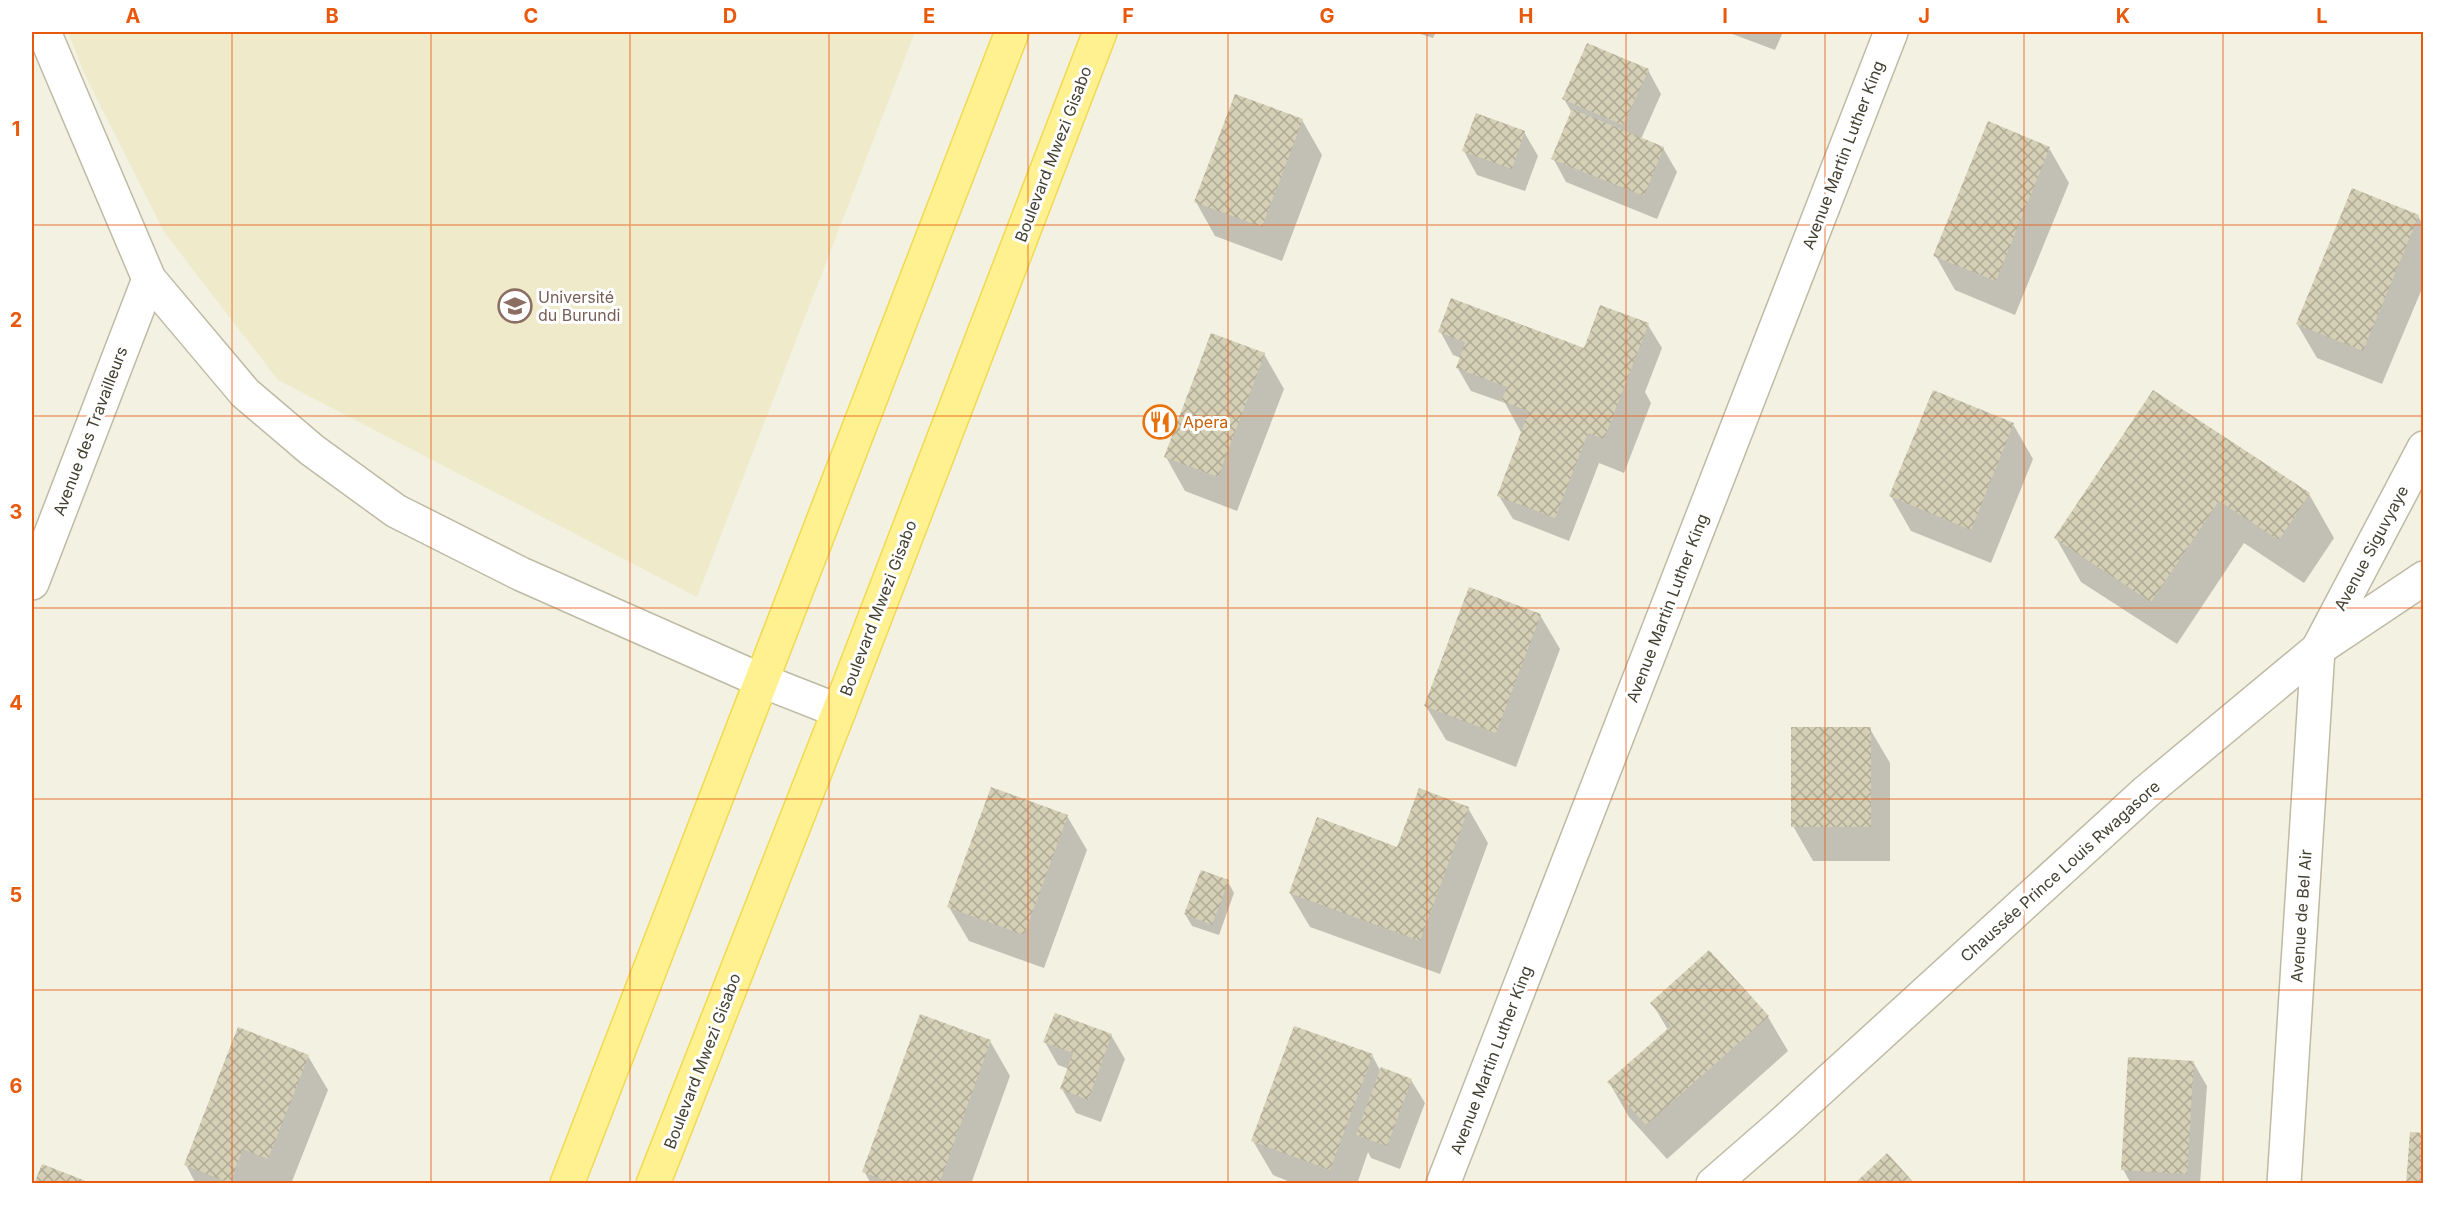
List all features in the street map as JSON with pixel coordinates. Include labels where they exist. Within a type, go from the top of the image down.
[{"type":"main road","points":[[567,1184],[1012,32]]},
{"type":"main road","name":"Boulevard Mwezi Gisabo","points":[[653,1184],[839,711],[1100,32]]},
{"type":"street","points":[[44,32],[149,279],[245,393],[312,450],[396,511],[521,574],[760,680],[839,711]]},
{"type":"street","name":"Avenue Martin Luther King","points":[[1443,1184],[1891,32]]},
{"type":"street","name":"Avenue des Travailleurs","points":[[32,583],[149,279]]},
{"type":"street","name":"Avenue Siguvyaye","points":[[2318,649],[2424,447]]},
{"type":"street","name":"Chaussée Prince Louis Rwagasore","points":[[1713,1184],[1782,1124],[2146,792],[2318,649],[2424,578]]},
{"type":"street","name":"Avenue de Bel Air","points":[[2284,1184],[2318,649]]},
{"type":"shaded area","name":"Université du Burundi","points":[[68,32],[915,32],[697,597],[278,380],[164,232],[85,75]]},
{"type":"building","points":[[1587,43],[1649,69],[1623,125],[1562,99]]},
{"type":"building","points":[[1235,94],[1303,119],[1262,227],[1194,202]]},
{"type":"building","points":[[1572,109],[1664,147],[1644,196],[1551,159]]},
{"type":"building","points":[[1476,113],[1525,131],[1512,169],[1462,151]]},
{"type":"building","points":[[1988,121],[2050,147],[1996,281],[1933,256]]},
{"type":"building","points":[[2352,188],[2419,215],[2363,351],[2296,324]]},
{"type":"building","points":[[1451,298],[1584,348],[1600,305],[1649,323],[1604,439],[1588,433],[1555,518],[1497,496],[1529,411],[1501,401],[1507,387],[1456,368],[1465,342],[1438,332]]},
{"type":"building","points":[[1211,333],[1265,353],[1218,477],[1164,457]]},
{"type":"building","points":[[1933,390],[2014,423],[1971,530],[1889,496]]},
{"type":"building","points":[[2153,390],[2310,493],[2279,540],[2219,501],[2151,602],[2054,538]]},
{"type":"building","points":[[1469,587],[1541,614],[1496,733],[1424,706]]},
{"type":"building","points":[[1791,727],[1871,727],[1871,827],[1791,827]]},
{"type":"building","points":[[991,787],[1068,815],[1024,935],[947,907]]},
{"type":"building","points":[[1419,788],[1469,807],[1420,941],[1289,893],[1317,817],[1397,847]]},
{"type":"building","points":[[1201,870],[1229,880],[1212,925],[1184,914]]},
{"type":"building","points":[[1709,950],[1769,1016],[1646,1125],[1607,1082],[1671,1026],[1650,1003]]},
{"type":"building","points":[[1055,1013],[1112,1034],[1088,1100],[1060,1089],[1073,1053],[1043,1042]]},
{"type":"building","points":[[920,1014],[991,1040],[939,1184],[895,1184],[862,1172]]},
{"type":"building","points":[[1294,1026],[1373,1054],[1330,1170],[1251,1141]]},
{"type":"building","points":[[238,1027],[309,1055],[268,1159],[243,1149],[230,1183],[184,1165]]},
{"type":"building","points":[[2128,1057],[2194,1061],[2187,1174],[2121,1170]]},
{"type":"building","points":[[1381,1067],[1412,1079],[1387,1146],[1356,1135]]},
{"type":"building","points":[[2410,1132],[2424,1133],[2424,1184],[2406,1184]]},
{"type":"building","points":[[1887,1153],[1915,1184],[1854,1184]]},
{"type":"building","points":[[42,1164],[91,1183],[91,1184],[34,1184]]},
{"type":"place","name":"Université du Burundi","points":[[515,306]]},
{"type":"place","name":"Apera","points":[[1160,422]]}]
